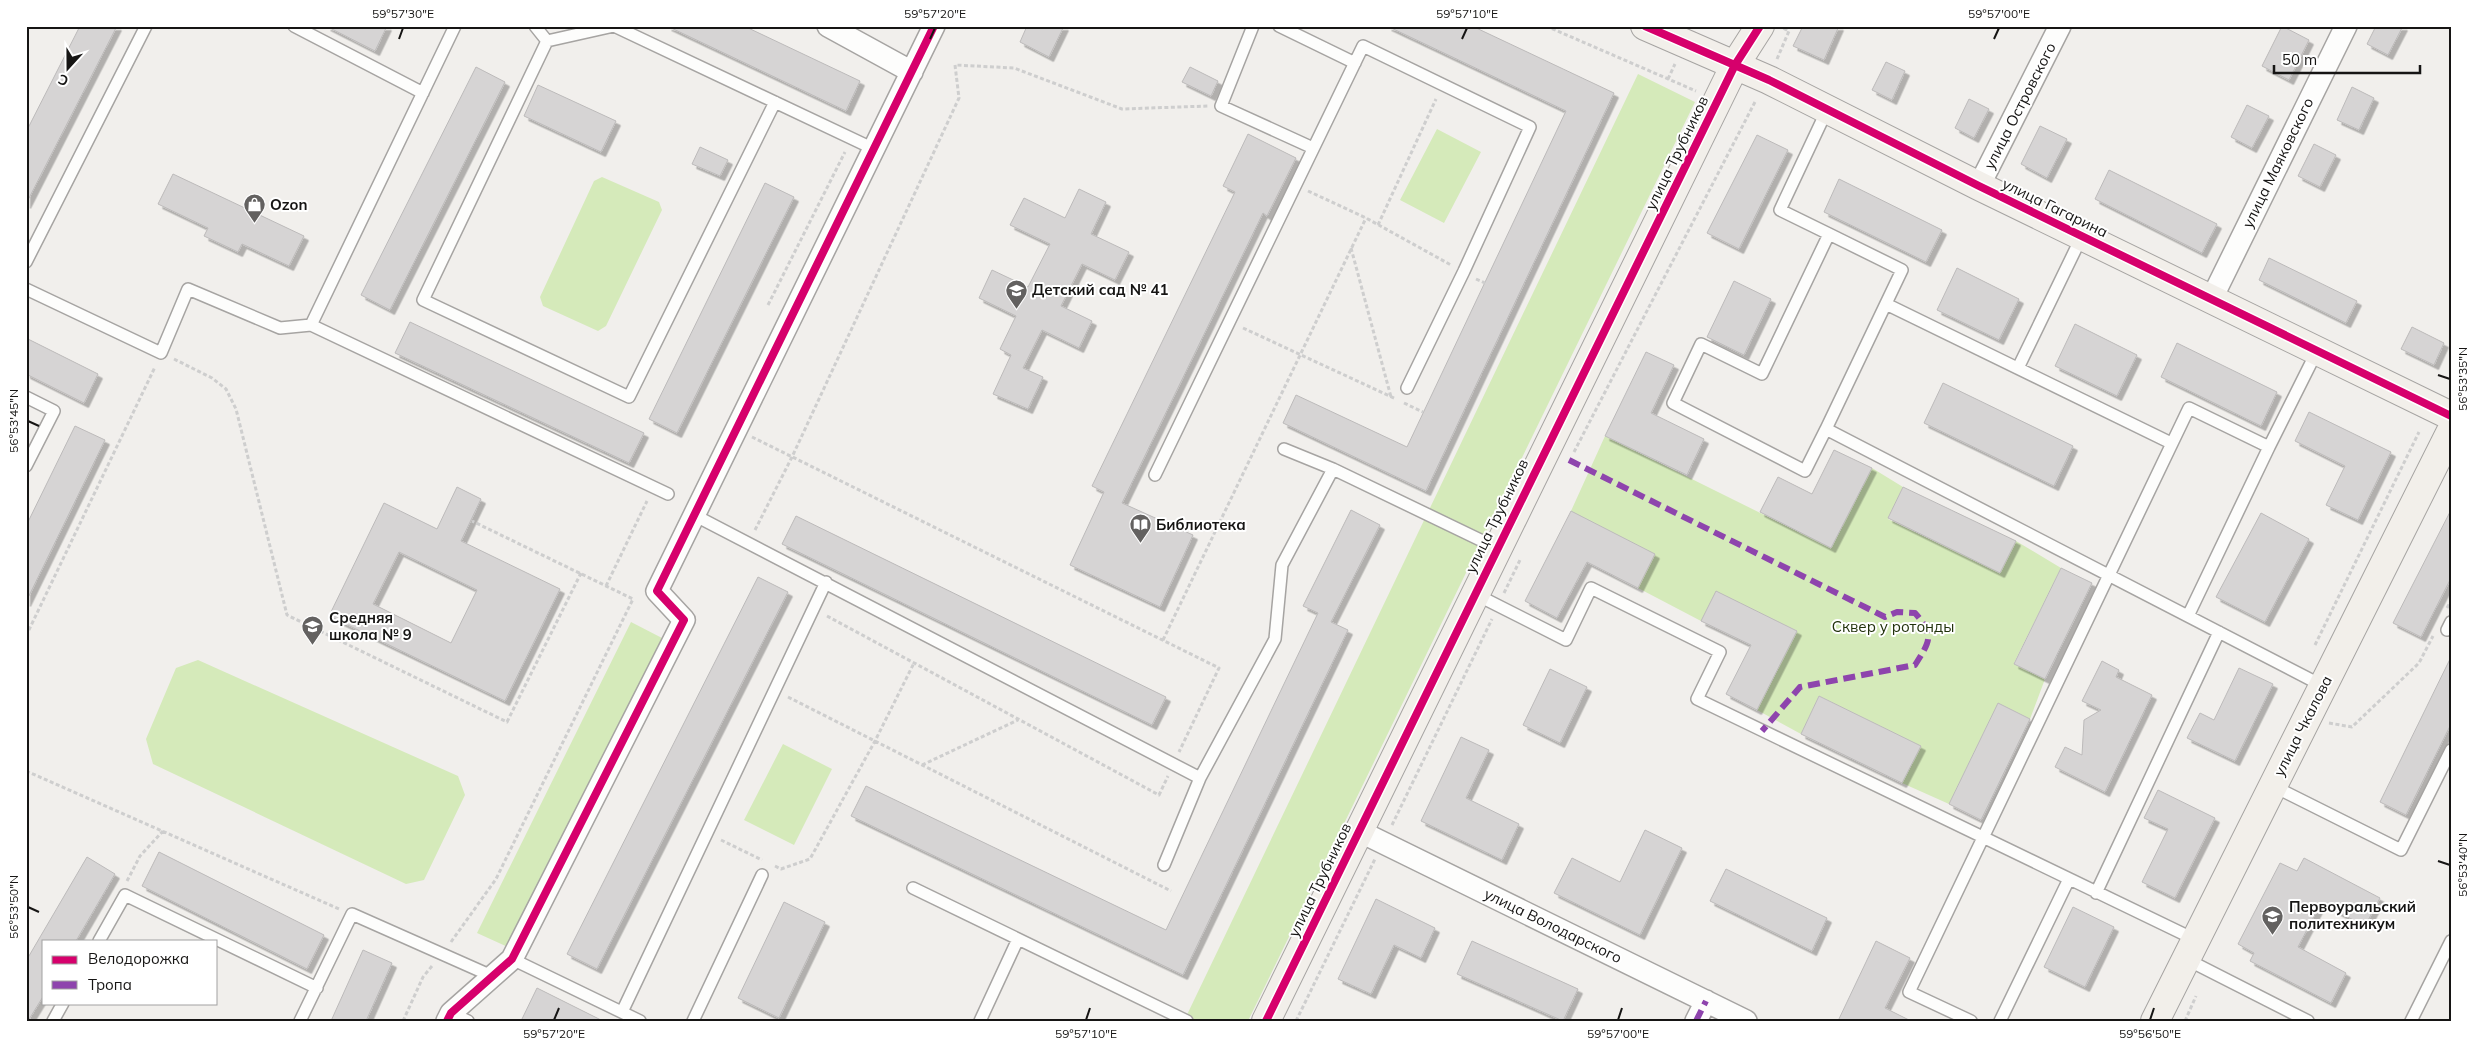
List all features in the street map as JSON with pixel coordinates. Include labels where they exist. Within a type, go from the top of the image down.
[{"type":"street","points":[[828,26],[912,72]]},
{"type":"street","points":[[455,1018],[512,959],[684,620],[657,591],[934,26]]},
{"type":"street","name":"улица Гагарина","points":[[1645,26],[1769,80],[2211,300],[2451,416]]},
{"type":"street","name":"улица Трубников","points":[[1266,1021],[1359,831],[1486,600],[1496,548],[1735,65],[1760,26]]},
{"type":"street","name":"улица Островского","points":[[1980,186],[2060,26]]},
{"type":"street","name":"улица Маяковского","points":[[2211,300],[2346,26]]},
{"type":"street","name":"улица Чкалова","points":[[2155,1021],[2451,431]]},
{"type":"street","name":"улица Володарского","points":[[1359,831],[1746,1021]]},
{"type":"street","points":[[1696,1021],[1706,1001]]},
{"type":"lane","points":[[26,262],[146,26]]},
{"type":"lane","points":[[294,26],[423,93]]},
{"type":"lane","points":[[312,325],[455,26]]},
{"type":"lane","points":[[534,26],[547,41]]},
{"type":"lane","points":[[547,41],[614,26],[874,148]]},
{"type":"lane","points":[[1253,26],[1221,106],[1313,148]]},
{"type":"lane","points":[[1279,26],[1355,63]]},
{"type":"lane","points":[[547,41],[423,300],[629,398],[775,102]]},
{"type":"lane","points":[[1156,475],[1363,46],[1530,126],[1464,271],[1406,388]]},
{"type":"lane","points":[[1827,110],[1780,210],[1829,234],[1902,270],[1805,471],[1673,403],[1701,344],[1762,374],[1829,234]]},
{"type":"lane","points":[[2018,368],[2082,236]]},
{"type":"lane","points":[[26,289],[161,353],[188,289],[280,328],[312,325],[668,494]]},
{"type":"lane","points":[[1886,304],[2171,443]]},
{"type":"lane","points":[[2188,616],[2317,351]]},
{"type":"lane","points":[[26,397],[54,411],[26,466]]},
{"type":"lane","points":[[1970,1021],[1909,992],[2189,408],[2269,447]]},
{"type":"lane","points":[[1826,428],[2323,686]]},
{"type":"lane","points":[[1284,449],[1333,468],[1496,548]]},
{"type":"lane","points":[[1164,865],[1200,778],[1275,639],[1282,565],[1333,468]]},
{"type":"lane","points":[[694,515],[1200,778]]},
{"type":"lane","points":[[622,1012],[826,582]]},
{"type":"lane","points":[[1486,600],[1566,640],[1591,588],[1720,652],[1696,699],[2096,893],[2308,1021]]},
{"type":"lane","points":[[2096,893],[2219,632]]},
{"type":"lane","points":[[2273,786],[2401,850],[2451,750]]},
{"type":"lane","points":[[693,1021],[762,875]]},
{"type":"lane","points":[[2000,1021],[2069,880]]},
{"type":"lane","points":[[913,888],[1187,1021]]},
{"type":"lane","points":[[100,940],[125,895],[218,940]]},
{"type":"lane","points":[[300,1021],[352,914],[494,977]]},
{"type":"lane","points":[[980,1021],[1018,939]]},
{"type":"lane","points":[[218,940],[317,988]]},
{"type":"lane","points":[[2411,1021],[2451,941]]},
{"type":"lane","points":[[512,959],[640,1021]]},
{"type":"lane","points":[[54,1021],[62,1004]]},
{"type":"path","points":[[1546,26],[1668,79]]},
{"type":"path","points":[[748,542],[792,458],[959,98],[955,65],[1014,68],[1122,109],[1221,106]]},
{"type":"path","points":[[1378,226],[1443,85]]},
{"type":"path","points":[[1569,460],[1747,115]]},
{"type":"path","points":[[768,305],[852,138]]},
{"type":"path","points":[[1295,185],[1366,218],[1484,283]]},
{"type":"path","points":[[1163,640],[1366,218]]},
{"type":"path","points":[[1351,248],[1391,397]]},
{"type":"path","points":[[1229,321],[1424,412]]},
{"type":"path","points":[[26,636],[161,353],[212,378],[226,389],[236,409],[286,615],[507,722],[581,573]]},
{"type":"path","points":[[736,429],[1219,668],[1159,795],[813,609]]},
{"type":"path","points":[[606,586],[654,488]]},
{"type":"path","points":[[403,1021],[423,977],[496,879],[633,599],[472,521]]},
{"type":"path","points":[[1296,1021],[1383,843],[1486,600],[1523,554]]},
{"type":"path","points":[[2446,610],[2451,601]]},
{"type":"path","points":[[2328,723],[2352,727],[2419,663],[2445,626]]},
{"type":"path","points":[[773,865],[782,869],[810,859],[875,741],[914,663]]},
{"type":"path","points":[[775,690],[1170,891]]},
{"type":"path","points":[[922,765],[1019,720]]},
{"type":"path","points":[[26,771],[352,914]]},
{"type":"path","points":[[125,895],[128,877],[140,856],[163,831]]},
{"type":"path","points":[[707,833],[765,861]]},
{"type":"green space","points":[[1638,74],[1695,102],[1248,1021],[1184,1021]]},
{"type":"green space","points":[[1437,129],[1481,152],[1444,223],[1400,200]]},
{"type":"green space","points":[[602,177],[659,202],[662,210],[606,326],[598,331],[543,306],[540,297],[594,181]]},
{"type":"green space","name":"Сквер у ротонды","points":[[1605,436],[1831,548],[1872,468],[1903,487],[1888,519],[2000,573],[2016,541],[2061,568],[2014,663],[2045,679],[2030,719],[1998,703],[1949,804],[1902,783],[1920,746],[1819,696],[1801,734],[1757,710],[1797,631],[1716,592],[1701,621],[1638,588],[1571,511]]},
{"type":"green space","points":[[631,622],[662,638],[512,949],[477,933]]},
{"type":"green space","points":[[198,660],[458,776],[465,795],[424,880],[406,884],[153,764],[146,739],[176,668]]},
{"type":"green space","points":[[783,744],[832,769],[794,845],[744,820]]},
{"type":"building","points":[[80,26],[117,26],[26,204],[26,132]]},
{"type":"building","points":[[326,26],[387,26],[375,51]]},
{"type":"building","points":[[667,26],[744,26],[860,81],[846,111]]},
{"type":"building","points":[[1027,26],[1064,26],[1049,57],[1020,42]]},
{"type":"building","points":[[1387,26],[1472,26],[1614,93],[1426,491],[1283,423],[1296,395],[1407,447],[1566,111]]},
{"type":"building","points":[[1803,26],[1839,26],[1824,60],[1793,46]]},
{"type":"building","points":[[2282,26],[2309,40],[2289,80],[2262,66]]},
{"type":"building","points":[[2376,26],[2403,26],[2388,55],[2367,44]]},
{"type":"building","points":[[1886,62],[1905,71],[1892,100],[1872,90]]},
{"type":"building","points":[[476,67],[505,82],[390,310],[361,295]]},
{"type":"building","points":[[1190,67],[1218,81],[1211,96],[1182,82]]},
{"type":"building","points":[[538,85],[616,121],[601,152],[524,116]]},
{"type":"building","points":[[2352,87],[2374,98],[2359,130],[2337,120]]},
{"type":"building","points":[[1969,99],[1989,109],[1974,138],[1955,128]]},
{"type":"building","points":[[2247,105],[2269,116],[2252,148],[2231,137]]},
{"type":"building","points":[[2040,126],[2067,139],[2047,178],[2021,164]]},
{"type":"building","points":[[1248,134],[1296,158],[1267,216],[1263,213],[1122,503],[1193,535],[1160,607],[1070,565],[1104,492],[1092,486],[1235,192],[1223,186]]},
{"type":"building","points":[[1757,135],[1788,150],[1739,249],[1707,233]]},
{"type":"building","points":[[2314,144],[2336,155],[2320,187],[2298,176]]},
{"type":"building","points":[[700,147],[728,160],[720,176],[692,164]]},
{"type":"building","points":[[2109,170],[2217,224],[2202,253],[2095,199]]},
{"type":"building","points":[[173,174],[304,236],[289,266],[242,244],[238,252],[204,236],[208,228],[158,204]]},
{"type":"building","points":[[1839,179],[1942,230],[1926,262],[1824,212]]},
{"type":"building","points":[[765,183],[794,197],[677,433],[649,419]]},
{"type":"building","points":[[1079,189],[1106,202],[1091,234],[1129,252],[1115,280],[1082,264],[1061,306],[1092,321],[1079,348],[1042,330],[1023,368],[1043,377],[1028,409],[993,394],[1011,355],[1000,349],[1016,316],[979,298],[992,270],[1028,287],[1050,244],[1010,225],[1024,198],[1065,218]]},
{"type":"building","points":[[2269,258],[2357,301],[2346,323],[2259,280]]},
{"type":"building","points":[[1957,268],[2019,299],[1999,340],[1937,310]]},
{"type":"building","points":[[1734,281],[1771,299],[1744,355],[1707,337]]},
{"type":"building","points":[[410,322],[644,433],[629,463],[395,353]]},
{"type":"building","points":[[2075,324],[2137,355],[2117,396],[2055,366]]},
{"type":"building","points":[[2412,327],[2444,343],[2434,365],[2401,349]]},
{"type":"building","points":[[26,338],[98,374],[84,403],[26,374]]},
{"type":"building","points":[[2177,343],[2277,392],[2261,426],[2161,377]]},
{"type":"building","points":[[1646,352],[1674,365],[1651,413],[1704,439],[1687,475],[1605,436]]},
{"type":"building","points":[[1943,383],[2073,446],[2054,486],[1924,423]]},
{"type":"building","points":[[2309,412],[2391,452],[2358,520],[2326,505],[2345,466],[2295,441]]},
{"type":"building","points":[[75,426],[105,440],[26,602],[26,526]]},
{"type":"building","points":[[1834,450],[1872,468],[1831,548],[1760,512],[1778,477],[1812,494]]},
{"type":"building","points":[[457,487],[481,499],[461,541],[560,589],[505,701],[329,616],[384,503],[437,529]],"holes":[[[399,552],[477,590],[451,643],[373,604]]]},
{"type":"building","points":[[1903,487],[2016,541],[2000,573],[1888,518]]},
{"type":"building","points":[[1351,510],[1380,525],[1331,622],[1348,630],[1183,975],[851,816],[866,786],[1166,930],[1318,613],[1303,606]]},
{"type":"building","points":[[2451,510],[2451,578],[2421,637],[2393,623]]},
{"type":"building","points":[[1571,511],[1655,554],[1638,588],[1587,562],[1557,618],[1525,601]]},
{"type":"building","points":[[2261,513],[2309,539],[2265,622],[2216,597]]},
{"type":"building","points":[[796,516],[1166,697],[1152,725],[782,544]]},
{"type":"building","points":[[2061,568],[2092,583],[2045,679],[2014,664]]},
{"type":"building","points":[[758,577],[788,592],[597,969],[567,954]]},
{"type":"building","points":[[1716,591],[1797,631],[1757,710],[1726,694],[1751,645],[1701,621]]},
{"type":"building","points":[[2451,657],[2451,724],[2406,815],[2380,802]]},
{"type":"building","points":[[2102,661],[2119,670],[2116,677],[2152,695],[2105,792],[2055,767],[2065,747],[2082,755],[2084,720],[2101,710],[2082,701]]},
{"type":"building","points":[[2239,668],[2273,684],[2235,761],[2187,738],[2200,713],[2214,720]]},
{"type":"building","points":[[1550,669],[1587,687],[1560,743],[1523,725]]},
{"type":"building","points":[[1819,696],[1921,746],[1902,783],[1801,734]]},
{"type":"building","points":[[1998,703],[2030,719],[1981,820],[1949,804]]},
{"type":"building","points":[[1461,737],[1489,750],[1466,798],[1519,824],[1502,860],[1421,821]]},
{"type":"building","points":[[2158,790],[2215,818],[2175,898],[2142,882],[2168,829],[2144,818]]},
{"type":"building","points":[[1645,830],[1682,848],[1640,935],[1554,893],[1572,858],[1620,882]]},
{"type":"building","points":[[159,852],[324,935],[307,969],[142,886]]},
{"type":"building","points":[[87,857],[115,874],[77,940],[42,940],[42,998],[28,1021],[26,1021],[26,961]]},
{"type":"building","name":"Первоуральский политехникум","points":[[2304,858],[2380,898],[2365,926],[2321,903],[2298,947],[2346,973],[2331,1003],[2250,961],[2254,953],[2238,944],[2280,863],[2297,871]]},
{"type":"building","points":[[1726,869],[1827,918],[1812,951],[1710,901]]},
{"type":"building","points":[[1376,899],[1435,928],[1421,958],[1394,945],[1371,994],[1338,979]]},
{"type":"building","points":[[784,902],[825,922],[779,1018],[738,998]]},
{"type":"building","points":[[2073,907],[2114,927],[2085,987],[2044,967]]},
{"type":"building","points":[[1472,941],[1578,989],[1563,1021],[1457,974]]},
{"type":"building","points":[[1876,941],[1910,958],[1885,1008],[1911,1021],[1838,1021]]},
{"type":"building","points":[[363,950],[392,963],[366,1021],[331,1021]]},
{"type":"building","points":[[537,988],[603,1021],[521,1021]]},
{"type":"marked path","points":[[1569,460],[1885,617],[1897,612],[1915,613],[1926,627],[1928,633],[1927,644],[1915,665],[1800,687],[1762,731]]},
{"type":"marked path","points":[[1696,1021],[1706,1001]]},
{"type":"cycle path","points":[[447,1021],[451,1013],[512,959],[684,620],[657,591],[934,26]]},
{"type":"cycle path","points":[[1645,26],[1769,80],[1979,186],[2451,416]]},
{"type":"cycle path","points":[[1266,1021],[1735,65],[1760,26]]},
{"type":"place","name":"Ozon","points":[[254,224]]},
{"type":"place","name":"Детский сад № 41","points":[[1016,309]]},
{"type":"place","name":"Библиотека","points":[[1140,544]]},
{"type":"place","name":"Средняя школа № 9","points":[[313,646]]},
{"type":"place","name":"Первоуральский политехникум","points":[[2273,935]]}]
